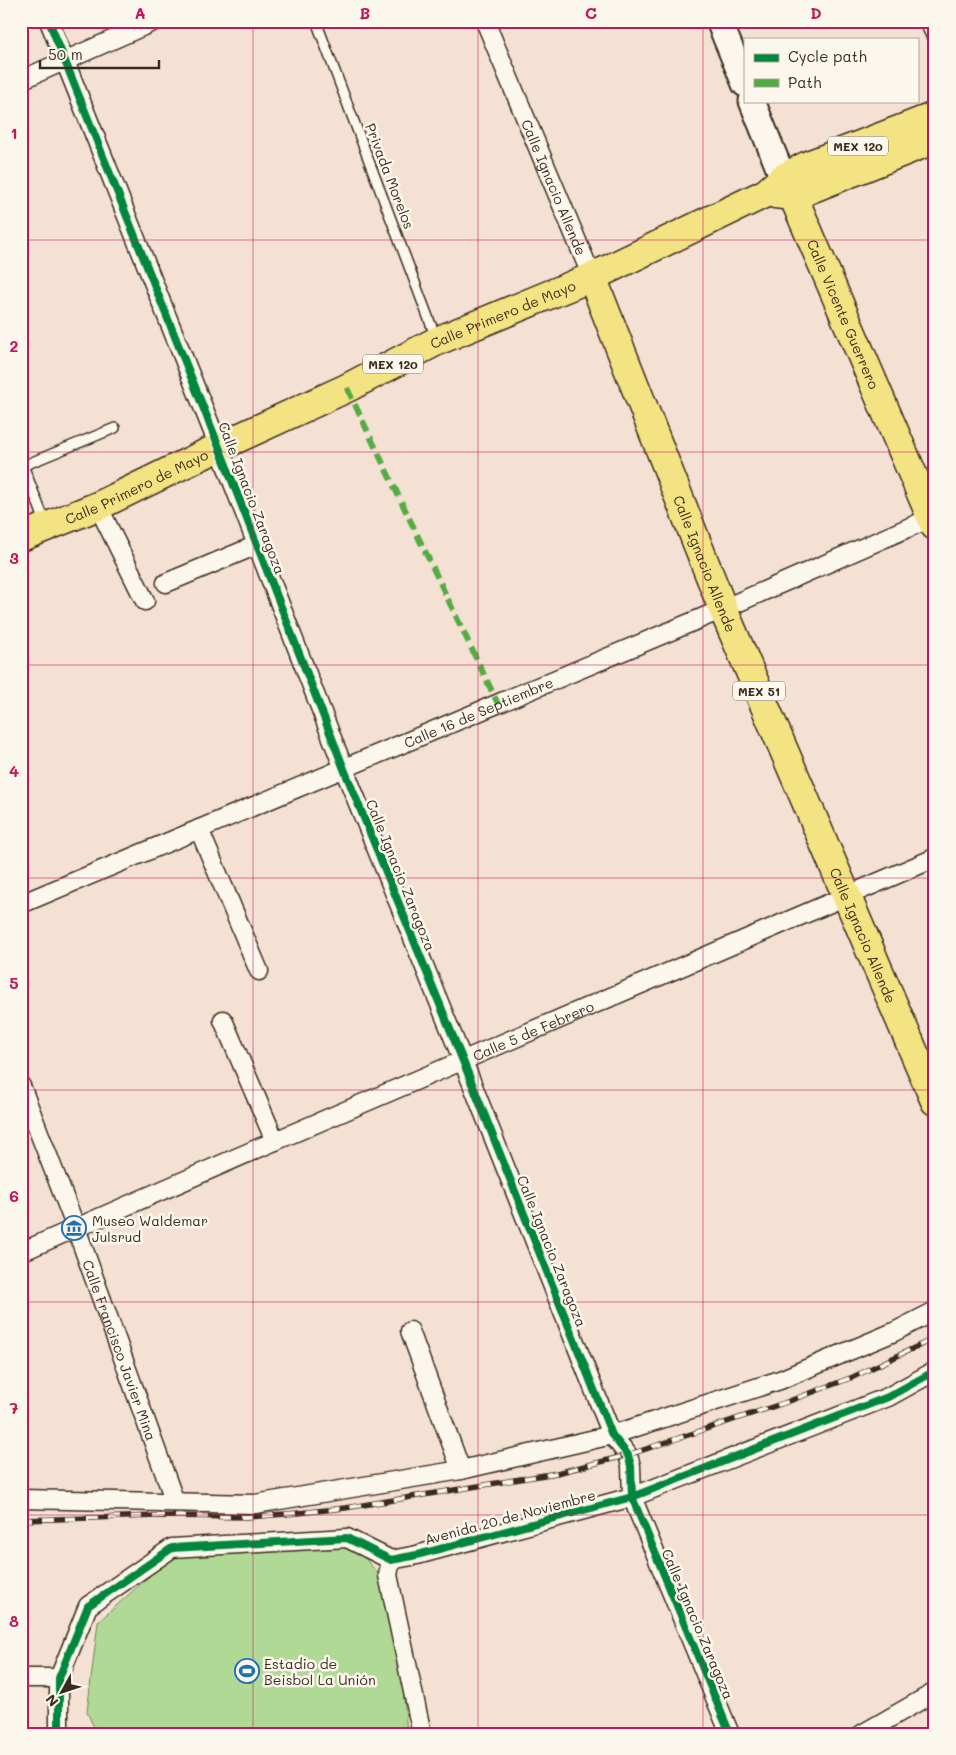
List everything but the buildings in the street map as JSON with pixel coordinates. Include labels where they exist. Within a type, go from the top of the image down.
[{"type":"main road","name":"Calle Primero de Mayo","points":[[781,189],[808,165],[935,116]]},
{"type":"main road","name":"Calle Primero de Mayo","points":[[21,537],[98,506],[347,388],[438,341],[592,277],[781,189],[935,138]]},
{"type":"main road","name":"Calle Vicente Guerrero","points":[[781,189],[934,520]]},
{"type":"main road","name":"Calle Ignacio Allende","points":[[592,277],[723,609],[935,1101]]},
{"type":"street","name":"Calle Ignacio Zaragoza","points":[[49,21],[219,447],[344,769],[612,1435],[628,1455],[631,1466],[632,1497],[730,1734]]},
{"type":"street","points":[[21,80],[155,21]]},
{"type":"street","name":"Calle Ignacio Allende","points":[[485,21],[592,277]]},
{"type":"street","points":[[719,21],[744,82]]},
{"type":"street","points":[[929,21],[935,34]]},
{"type":"street","name":"Calle Vicente Guerrero","points":[[752,102],[781,189]]},
{"type":"street","points":[[98,506],[145,600]]},
{"type":"street","name":"Calle 16 de Septiembre","points":[[21,904],[934,520]]},
{"type":"street","points":[[166,583],[257,545]]},
{"type":"street","points":[[199,829],[259,972]]},
{"type":"street","name":"Calle 5 de Febrero","points":[[21,1252],[935,858]]},
{"type":"street","points":[[223,1020],[275,1141]]},
{"type":"street","name":"Calle Francisco Javier Mina","points":[[21,1086],[76,1228],[175,1502]]},
{"type":"street","points":[[21,1499],[255,1504],[461,1470],[612,1435],[780,1380],[894,1332],[935,1311]]},
{"type":"street","points":[[410,1331],[461,1470]]},
{"type":"street","name":"Avenida 20 de Noviembre","points":[[391,1560],[417,1555],[632,1497],[888,1397],[935,1371]]},
{"type":"street","points":[[58,1734],[59,1678],[88,1606],[172,1548],[347,1538],[391,1560],[388,1575],[422,1734]]},
{"type":"street","points":[[21,1678],[59,1678]]},
{"type":"street","points":[[862,1734],[935,1692]]},
{"type":"lane","name":"Privada Morelos","points":[[316,21],[438,341]]},
{"type":"lane","points":[[47,527],[25,465],[116,428]]},
{"type":"green space","name":"Estadio de Beisbol La Unión","points":[[353,1544],[386,1583],[399,1629],[407,1734],[97,1734],[87,1712],[98,1622],[172,1556]]},
{"type":"railway","points":[[21,1520],[159,1516],[247,1517],[298,1513],[345,1508],[557,1473],[628,1455],[784,1403],[853,1377],[935,1338]]},
{"type":"marked path","points":[[347,388],[498,704]]},
{"type":"cycle path","points":[[49,21],[219,447],[344,769],[612,1435],[628,1455],[631,1466],[632,1497],[730,1734]]},
{"type":"cycle path","points":[[59,1734],[59,1678],[88,1606],[172,1548],[347,1538],[391,1560],[417,1555],[632,1497],[888,1397],[935,1371]]},
{"type":"place","name":"Museo Waldemar Julsrud","points":[[74,1228]]},
{"type":"place","name":"Estadio de Beisbol La Unión","points":[[247,1671]]}]
